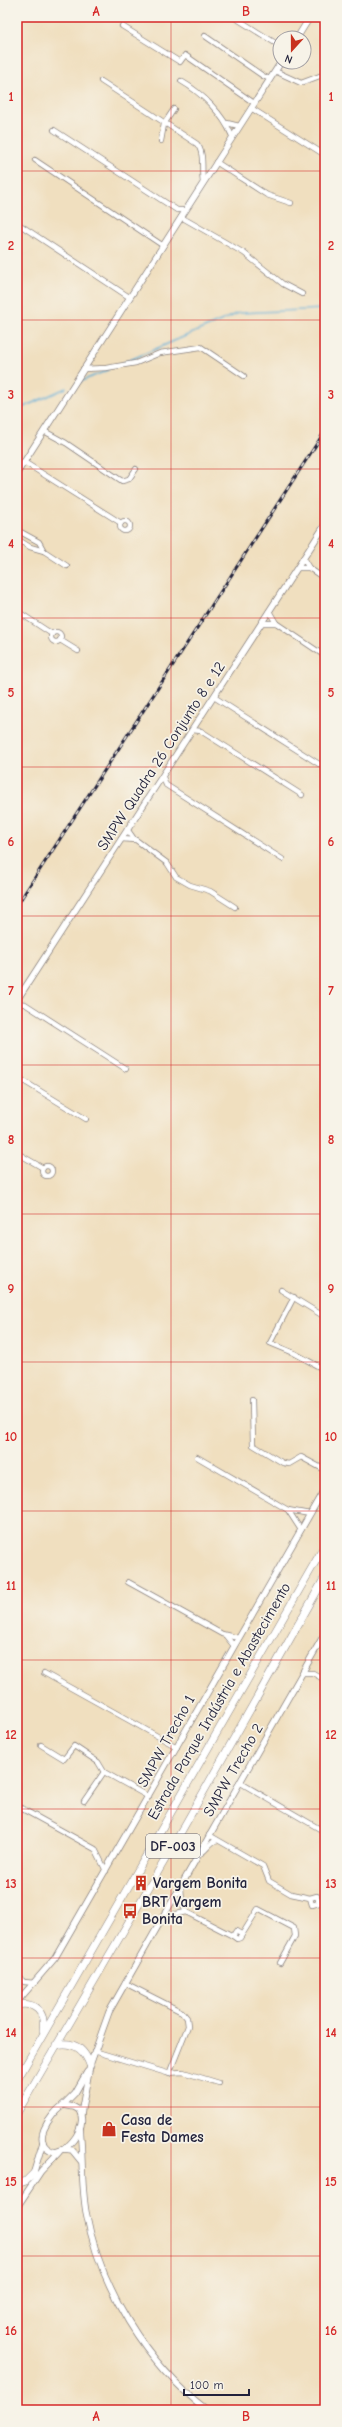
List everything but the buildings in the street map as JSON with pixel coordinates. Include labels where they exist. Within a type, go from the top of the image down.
[{"type":"highway","name":"Estrada Parque Indústria e Abastecimento","points":[[17,2080],[325,1545]]},
{"type":"highway","name":"Estrada Parque Indústria e Abastecimento","points":[[17,2113],[173,1846],[325,1577]]},
{"type":"highway","points":[[18,2002],[34,2006],[42,2013],[45,2023],[42,2036]]},
{"type":"highway","points":[[56,2045],[67,2043],[78,2046],[83,2051],[90,2067]]},
{"type":"highway","points":[[17,2184],[26,2181],[34,2173]]},
{"type":"street","points":[[234,17],[272,41]]},
{"type":"street","points":[[301,30],[310,17]]},
{"type":"street","points":[[122,26],[180,62],[185,55],[254,103]]},
{"type":"street","points":[[205,36],[263,76],[270,79]]},
{"type":"street","points":[[17,473],[275,71],[301,83],[325,74]]},
{"type":"street","points":[[263,76],[266,84]]},
{"type":"street","points":[[101,81],[200,147],[203,182]]},
{"type":"street","points":[[180,82],[200,94],[227,123],[232,136]]},
{"type":"street","points":[[251,108],[325,155]]},
{"type":"street","points":[[160,141],[164,124],[174,109]]},
{"type":"street","points":[[227,123],[239,126]]},
{"type":"street","points":[[54,130],[177,210],[185,210]]},
{"type":"street","points":[[34,160],[162,245]]},
{"type":"street","points":[[216,162],[267,195],[291,203]]},
{"type":"street","points":[[177,210],[180,218],[244,254],[283,284],[302,294]]},
{"type":"street","points":[[17,223],[129,297]]},
{"type":"street","points":[[83,369],[106,368],[136,363],[160,353],[202,347],[244,376]]},
{"type":"street","points":[[44,431],[66,443],[122,482],[129,480],[136,469]]},
{"type":"street","points":[[24,462],[121,523]]},
{"type":"street","name":"SMPW Quadra 26 Conjunto 8 e 12","points":[[17,1002],[127,829],[158,786],[197,722],[325,525]]},
{"type":"street","points":[[17,530],[38,542],[44,552]]},
{"type":"street","points":[[17,539],[30,547],[44,552],[67,566]]},
{"type":"street","points":[[303,558],[309,568],[325,579]]},
{"type":"street","points":[[297,568],[309,568]]},
{"type":"street","points":[[17,611],[52,634],[55,632],[60,633],[60,640],[78,651]]},
{"type":"street","points":[[269,611],[276,623],[325,656]]},
{"type":"street","points":[[261,623],[276,623]]},
{"type":"street","points":[[214,697],[319,764],[325,765]]},
{"type":"street","points":[[197,722],[202,731]]},
{"type":"street","points":[[192,730],[202,731],[302,794]]},
{"type":"street","points":[[163,777],[165,785]]},
{"type":"street","points":[[158,786],[165,785],[282,860]]},
{"type":"street","points":[[127,829],[134,840],[167,863],[176,877],[190,885],[210,891],[235,907]]},
{"type":"street","points":[[121,839],[134,840]]},
{"type":"street","points":[[21,994],[25,1004]]},
{"type":"street","points":[[17,1002],[25,1004],[126,1069]]},
{"type":"street","points":[[17,1077],[86,1119]]},
{"type":"street","points":[[17,1153],[43,1168]]},
{"type":"street","points":[[281,1290],[325,1316]]},
{"type":"street","points":[[294,1297],[270,1342],[325,1370]]},
{"type":"street","points":[[252,1400],[253,1445],[283,1463],[289,1464],[301,1457],[325,1470]]},
{"type":"street","points":[[197,1457],[288,1510],[310,1514]]},
{"type":"street","name":"SMPW Trecho 1","points":[[18,2002],[55,1958],[149,1797],[238,1638],[325,1488]]},
{"type":"street","points":[[288,1510],[301,1530]]},
{"type":"street","points":[[128,1582],[226,1636],[238,1638]]},
{"type":"street","name":"SMPW Trecho 2","points":[[90,2067],[106,2018],[325,1633]]},
{"type":"street","points":[[226,1636],[234,1646]]},
{"type":"street","points":[[307,1666],[313,1673],[325,1680]]},
{"type":"street","points":[[44,1673],[177,1747]]},
{"type":"street","points":[[302,1673],[313,1673]]},
{"type":"street","points":[[41,1745],[64,1759],[74,1746],[98,1762],[104,1772],[149,1797]]},
{"type":"street","points":[[84,1801],[104,1772]]},
{"type":"street","points":[[239,1782],[325,1832]]},
{"type":"street","points":[[17,1806],[95,1849],[106,1871]]},
{"type":"street","points":[[209,1835],[263,1866],[269,1881],[291,1894],[310,1898]]},
{"type":"street","points":[[197,1856],[203,1853],[209,1844],[217,1840]]},
{"type":"street","points":[[182,1883],[181,1898],[186,1912]]},
{"type":"street","points":[[162,1918],[186,1912],[233,1936],[236,1931],[241,1934],[258,1909],[294,1928],[295,1936],[280,1963]]},
{"type":"street","points":[[17,1974],[24,1982],[25,1994]]},
{"type":"street","points":[[24,1982],[35,1983]]},
{"type":"street","points":[[125,1983],[182,2012],[187,2018],[188,2026],[169,2074]]},
{"type":"street","points":[[94,2051],[169,2074],[183,2072],[219,2083]]},
{"type":"street","points":[[17,2207],[34,2173],[43,2142],[46,2123],[54,2112],[75,2093],[90,2067]]},
{"type":"street","points":[[90,2067],[81,2114],[81,2162],[86,2211],[90,2230],[100,2260],[124,2313],[176,2385],[207,2410]]},
{"type":"street","points":[[63,2105],[74,2107],[81,2114]]},
{"type":"street","points":[[28,2187],[47,2163],[72,2142],[80,2127]]},
{"type":"street","points":[[43,2142],[50,2151],[62,2150],[76,2152],[81,2162]]},
{"type":"waterway","points":[[123,363],[239,313],[325,309]]},
{"type":"waterway","points":[[77,383],[108,370]]},
{"type":"waterway","points":[[17,410],[66,388]]},
{"type":"railway","points":[[17,905],[325,431]]},
{"type":"railway","points":[[17,2407],[26,2410]]},
{"type":"place","name":"Vargem Bonita","points":[[141,1883]]},
{"type":"place","name":"BRT Vargem Bonita","points":[[130,1911]]},
{"type":"place","name":"Casa de Festa Dames","points":[[109,2129]]}]
